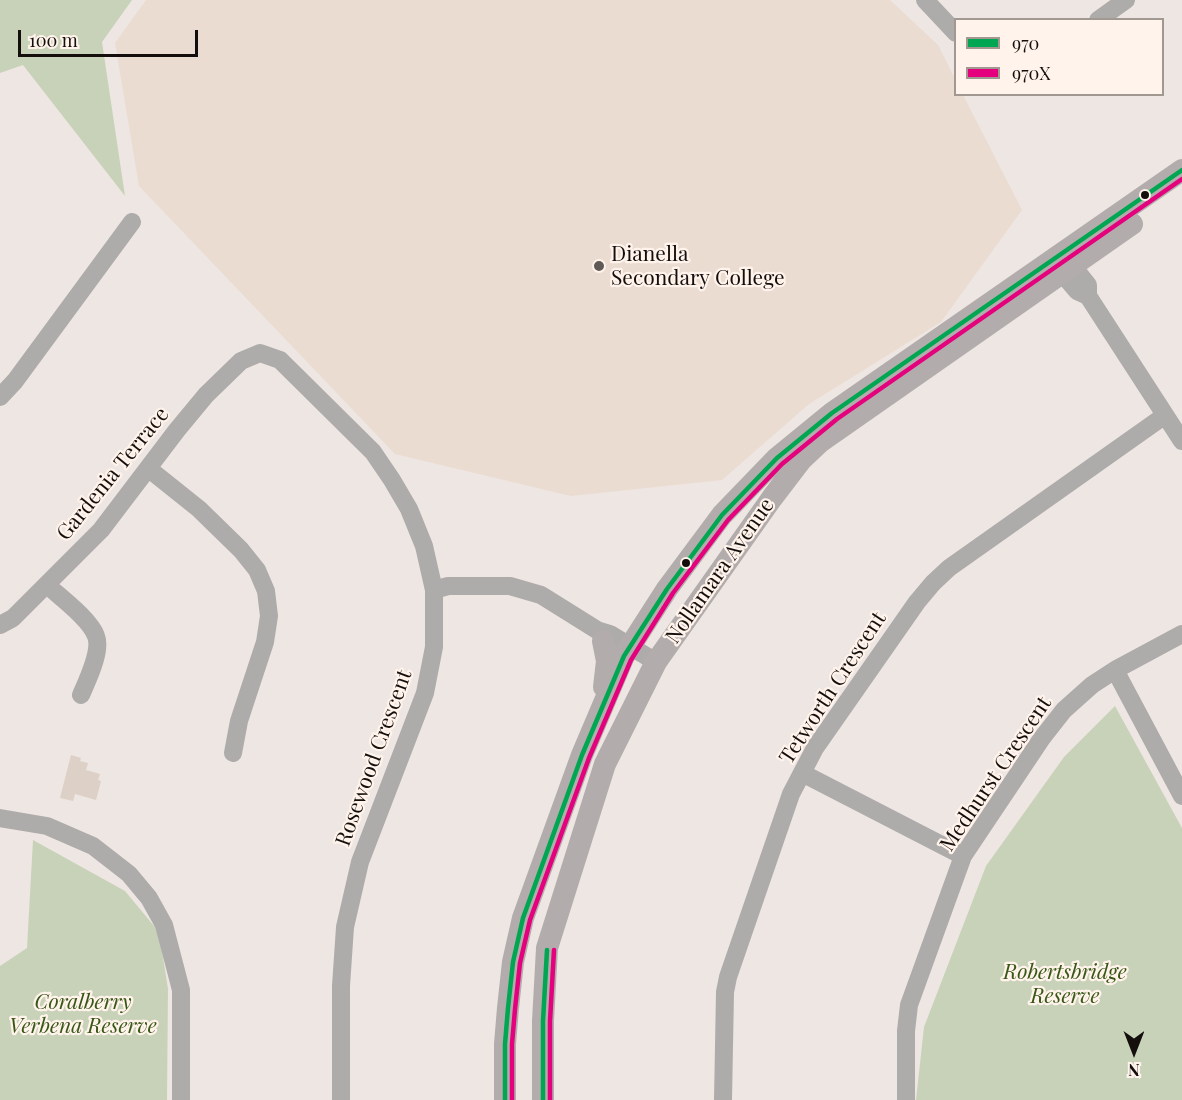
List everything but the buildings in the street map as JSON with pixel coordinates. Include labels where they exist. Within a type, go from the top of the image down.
[{"type":"main road","name":"Nollamara Avenue","points":[[543,1100],[543,999],[547,948],[605,764],[653,666],[772,498],[801,460],[820,442],[1062,263],[1182,170]]},
{"type":"main road","name":"Nollamara Avenue","points":[[505,1100],[505,1044],[513,962],[523,918],[582,755],[627,652],[667,589],[714,525],[777,458],[823,420],[1182,187]]},
{"type":"main road","points":[[714,525],[757,491],[760,490],[772,498]]},
{"type":"main road","points":[[602,709],[607,661],[604,635],[626,632],[648,619]]},
{"type":"street","points":[[925,0],[954,31]]},
{"type":"street","points":[[1101,18],[1126,0]]},
{"type":"street","points":[[0,397],[15,381],[132,222]]},
{"type":"street","points":[[1062,263],[1088,285],[1088,296],[1182,441]]},
{"type":"street","name":"Gardenia Terrace","points":[[0,626],[13,618],[101,530],[206,395],[241,360],[260,353]]},
{"type":"street","name":"Rosewood Crescent","points":[[260,353],[280,360],[373,452],[393,480],[409,509],[424,546],[434,590],[434,647],[425,693],[360,862],[345,927],[341,986],[341,1100]]},
{"type":"street","name":"Tetworth Crescent","points":[[723,1100],[725,992],[728,977],[791,794],[815,748],[917,602],[933,583],[949,568],[1164,416]]},
{"type":"street","points":[[148,469],[200,509],[241,550],[257,570],[266,591],[269,616],[265,642],[239,721],[233,753]]},
{"type":"street","points":[[46,585],[85,621],[97,637],[97,654],[81,695]]},
{"type":"street","points":[[434,590],[448,586],[510,586],[541,595],[627,652],[653,666]]},
{"type":"street","name":"Medhurst Crescent","points":[[906,1100],[906,1031],[909,1005],[963,856],[1042,738],[1077,696],[1115,670],[1182,634]]},
{"type":"street","points":[[1115,670],[1182,796]]},
{"type":"street","points":[[802,772],[963,856]]},
{"type":"street","points":[[0,818],[47,826],[93,846],[129,874],[149,898],[164,925],[181,990],[181,1100]]},
{"type":"shaded area","name":"Dianella Secondary College","points":[[146,0],[890,0],[938,45],[954,77],[954,96],[964,96],[1022,210],[941,322],[809,404],[722,480],[571,496],[395,454],[139,186],[115,43]]},
{"type":"green space","points":[[0,0],[132,0],[102,42],[125,196],[23,65],[0,73]]},
{"type":"green space","name":"Robertsbridge Reserve","points":[[1115,706],[1182,828],[1182,1100],[916,1100],[924,1027],[986,866],[1064,757]]},
{"type":"green space","name":"Coralberry Verbena Reserve","points":[[33,840],[125,891],[159,932],[168,989],[167,1100],[0,1100],[0,966],[27,948]]},
{"type":"transit line","name":"970","points":[[505,1100],[505,1044],[508,1008],[513,962],[523,918],[582,755],[624,656],[667,589],[722,515],[777,458],[832,413],[1182,170]]},
{"type":"transit line","name":"970X","points":[[512,1100],[512,1044],[515,1009],[520,963],[530,920],[589,758],[631,660],[673,593],[728,520],[782,464],[837,419],[1182,179]]},
{"type":"transit line","name":"970","points":[[543,1100],[543,1021],[547,950]]},
{"type":"transit line","name":"970X","points":[[550,1100],[550,1021],[554,950]]},
{"type":"place","name":"Dianella Secondary College","points":[[599,266]]}]
